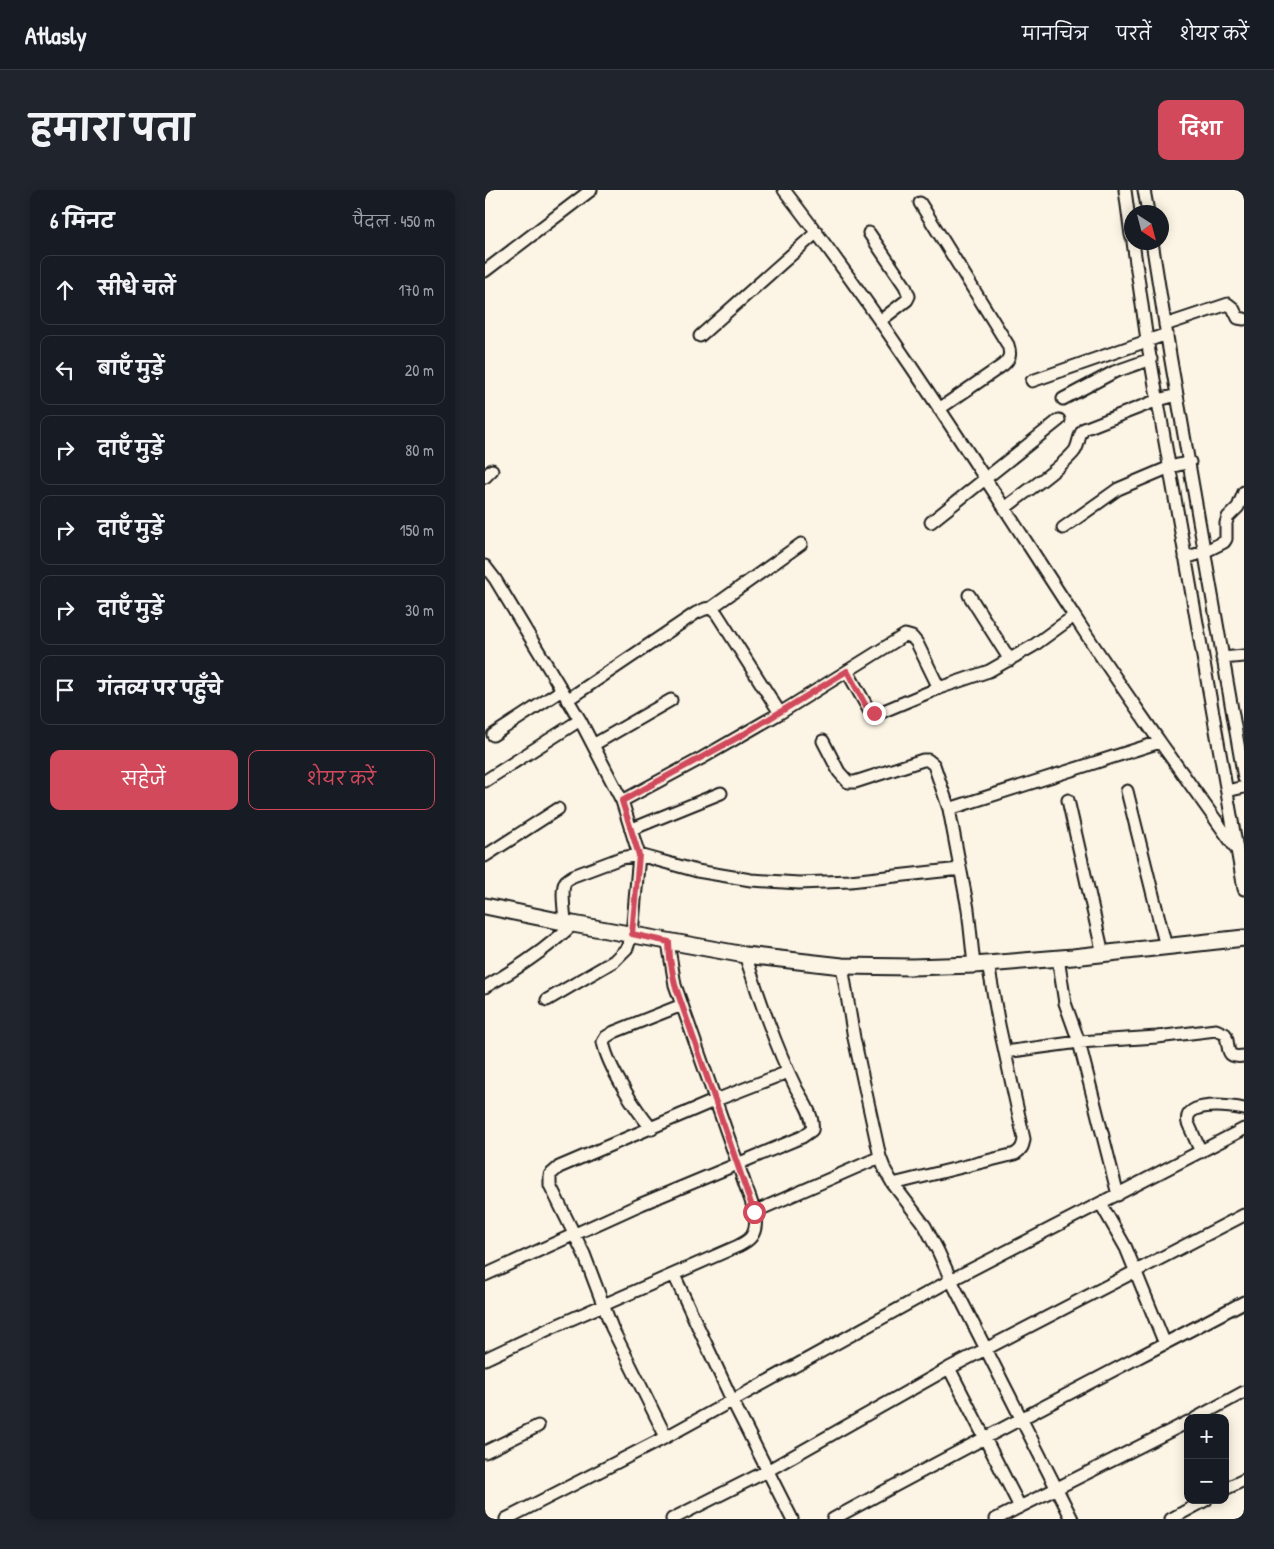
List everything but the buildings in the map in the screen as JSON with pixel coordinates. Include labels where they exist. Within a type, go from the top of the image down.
[{"type":"street","points":[[485,271],[591,190]]},
{"type":"street","points":[[784,190],[817,232],[880,322],[986,479],[1074,616],[1237,850]]},
{"type":"street","points":[[1125,190],[1127,205]]},
{"type":"street","points":[[1144,190],[1147,205]]},
{"type":"street","points":[[921,203],[1011,352],[1009,360],[1003,365],[939,409]]},
{"type":"street","points":[[700,336],[817,232]]},
{"type":"street","points":[[869,234],[905,286],[909,296],[907,300],[880,322]]},
{"type":"street","points":[[1134,250],[1147,340],[1244,889]]},
{"type":"street","points":[[1153,250],[1244,778]]},
{"type":"street","points":[[1142,306],[1161,302]]},
{"type":"street","points":[[1032,381],[1147,340],[1228,304],[1233,308],[1238,318],[1244,319]]},
{"type":"street","points":[[1063,399],[1114,372],[1151,359]]},
{"type":"street","points":[[1005,508],[1068,458],[1077,447],[1079,436],[1084,429],[1158,400],[1177,395]]},
{"type":"street","points":[[931,522],[1059,420]]},
{"type":"street","points":[[1063,528],[1118,489],[1170,467],[1190,462]]},
{"type":"street","points":[[1185,558],[1204,552],[1224,542],[1226,539],[1228,517],[1238,507],[1244,492]]},
{"type":"street","points":[[1179,522],[1198,517]]},
{"type":"street","points":[[493,735],[565,695],[696,613],[705,608],[711,608],[801,544]]},
{"type":"street","points":[[485,566],[495,579],[565,695],[593,745],[622,801],[639,855],[632,934],[627,948],[621,955],[547,1000]]},
{"type":"street","points":[[969,595],[1010,660]]},
{"type":"street","points":[[711,608],[717,614],[780,713]]},
{"type":"street","points":[[847,671],[866,706],[874,713],[879,713],[939,688],[989,671],[1033,646],[1074,616]]},
{"type":"street","points":[[622,801],[780,713],[905,635],[917,643],[939,688]]},
{"type":"street","points":[[1201,649],[1220,646]]},
{"type":"street","points":[[1222,658],[1244,656]]},
{"type":"street","points":[[593,745],[671,700]]},
{"type":"street","points":[[485,781],[579,720]]},
{"type":"street","points":[[823,741],[839,772],[848,782],[855,782],[923,760],[929,760],[934,765],[949,809],[968,909],[1005,1052],[1024,1140],[1024,1145],[1020,1150],[1007,1156],[893,1184]]},
{"type":"street","points":[[949,809],[1160,742]]},
{"type":"street","points":[[1227,791],[1244,787]]},
{"type":"street","points":[[1127,791],[1165,947]]},
{"type":"street","points":[[632,829],[721,792]]},
{"type":"street","points":[[1069,800],[1103,954]]},
{"type":"street","points":[[485,856],[558,808]]},
{"type":"street","points":[[569,924],[563,894],[563,885],[566,880],[621,858],[639,855],[697,871],[751,880],[799,883],[850,881],[960,869]]},
{"type":"street","points":[[485,906],[569,924],[745,955],[842,966],[912,967],[981,964],[1103,954],[1244,938]]},
{"type":"street","points":[[485,987],[529,961],[552,944],[569,924]]},
{"type":"street","points":[[485,1359],[737,1246],[750,1238],[755,1228],[754,1212],[739,1164],[675,985],[669,942]]},
{"type":"street","points":[[485,1275],[700,1179],[802,1137],[812,1130],[812,1119],[788,1072],[762,1006],[745,955]]},
{"type":"street","points":[[1058,958],[1065,1003],[1079,1042],[1118,1194]]},
{"type":"street","points":[[842,966],[854,1038],[880,1157],[885,1170],[893,1184],[925,1226],[938,1250],[951,1280],[1072,1519]]},
{"type":"street","points":[[652,1129],[631,1102],[603,1042],[606,1036],[614,1032],[682,1005]]},
{"type":"street","points":[[1005,1052],[1079,1042],[1157,1037],[1216,1030],[1225,1034],[1231,1056],[1244,1056]]},
{"type":"street","points":[[666,1437],[612,1328],[575,1234],[550,1185],[550,1175],[559,1167],[652,1129],[716,1100],[788,1072]]},
{"type":"street","points":[[1201,1152],[1188,1123],[1188,1114],[1219,1105],[1244,1109]]},
{"type":"street","points":[[506,1519],[666,1437],[951,1280],[1244,1129]]},
{"type":"street","points":[[754,1212],[880,1157]]},
{"type":"street","points":[[1101,1204],[1126,1248],[1137,1272],[1165,1344]]},
{"type":"street","points":[[672,1519],[767,1471],[986,1348],[1137,1272],[1244,1215]]},
{"type":"street","points":[[674,1275],[732,1400],[792,1519]]},
{"type":"street","points":[[833,1519],[1244,1302]]},
{"type":"street","points":[[949,1368],[1020,1507]]},
{"type":"street","points":[[1203,1414],[1244,1392]]},
{"type":"street","points":[[996,1519],[1184,1424]]},
{"type":"street","points":[[485,1452],[538,1426]]},
{"type":"street","points":[[1229,1487],[1244,1480]]},
{"type":"street","points":[[1171,1519],[1199,1504]]},
{"type":"route","points":[[754,1212],[739,1164],[675,985],[669,942],[632,934],[639,872],[639,855],[622,801],[744,734],[847,671],[866,706],[874,713]]}]
